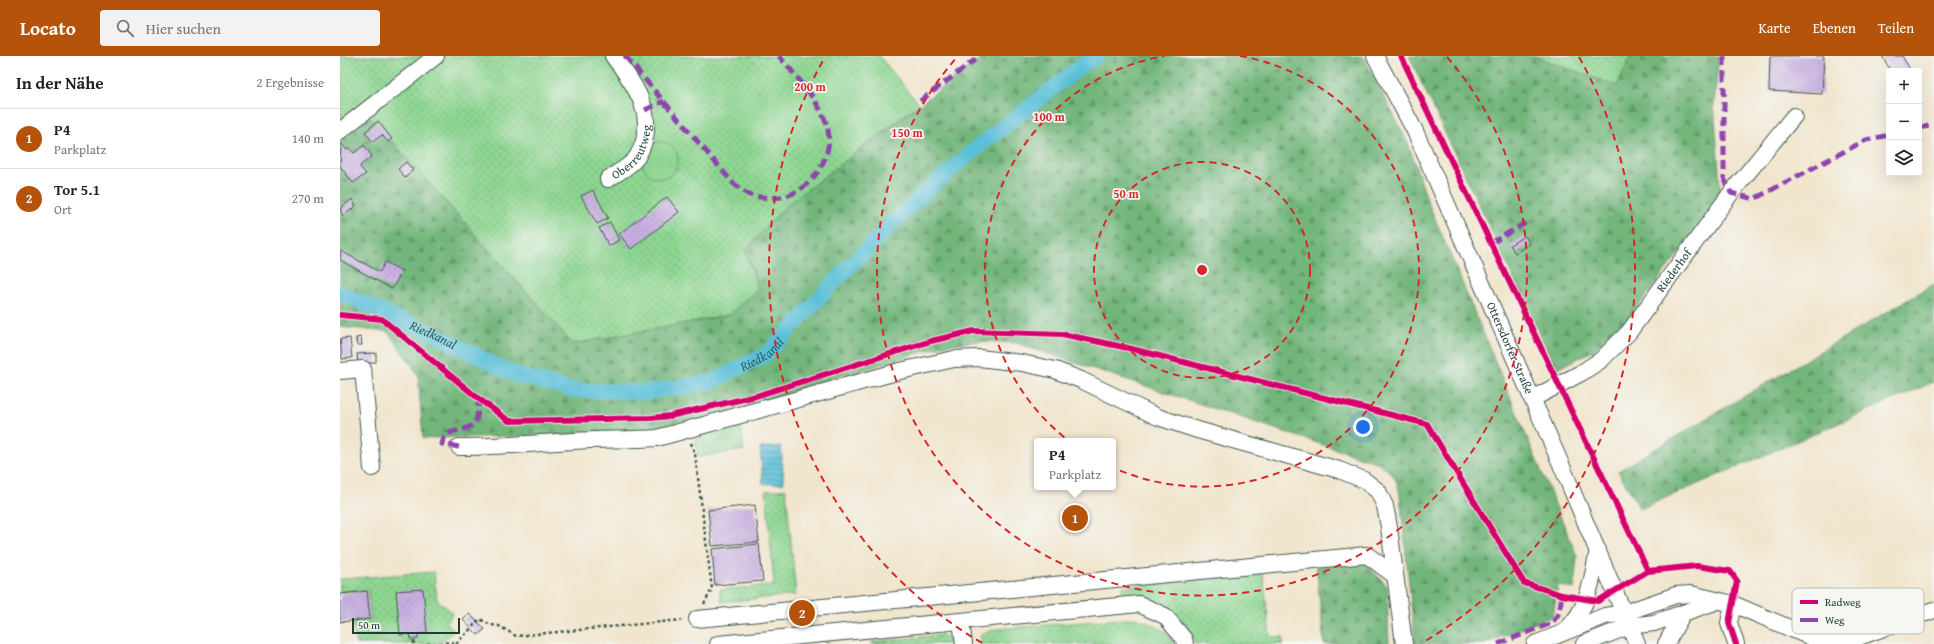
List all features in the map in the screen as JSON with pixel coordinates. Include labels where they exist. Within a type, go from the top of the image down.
[{"type":"street","points":[[340,131],[436,56]]},
{"type":"street","name":"Oberreutweg","points":[[608,179],[622,170],[636,157],[646,134],[647,118],[642,99],[624,70],[613,56]]},
{"type":"street","name":"Ottersdorfer Straße","points":[[1375,56],[1415,131],[1598,550],[1637,644]]},
{"type":"street","name":"Riederhof","points":[[1532,399],[1581,373],[1601,360],[1629,332],[1731,193],[1794,116]]},
{"type":"street","points":[[459,447],[496,447],[576,441],[615,441],[656,438],[900,371],[954,359],[979,358],[1032,364],[1081,380],[1158,417],[1339,470],[1364,480],[1378,491],[1385,506],[1404,644]]},
{"type":"street","points":[[340,371],[363,370],[372,468]]},
{"type":"street","points":[[1564,632],[1577,618],[1587,599],[1598,550]]},
{"type":"street","points":[[697,619],[1368,554],[1394,575]]},
{"type":"street","points":[[1585,644],[1627,619],[1676,596],[1691,594],[1726,602],[1792,630]]},
{"type":"street","points":[[1535,644],[1604,616],[1654,623],[1683,613],[1726,602]]},
{"type":"street","points":[[1726,602],[1729,623],[1736,644]]},
{"type":"street","points":[[718,644],[1140,604],[1165,616],[1184,639],[1185,644]]},
{"type":"street","points":[[1924,614],[1934,610]]},
{"type":"street","points":[[1666,644],[1683,613]]},
{"type":"street","points":[[961,621],[964,644]]},
{"type":"street","points":[[1802,634],[1814,639],[1836,642],[1867,634]]},
{"type":"path","points":[[428,644],[456,643],[480,619],[491,625],[499,626],[516,636],[697,619],[712,589],[695,454],[688,430]]},
{"type":"green space","points":[[340,56],[879,56],[919,104],[787,205],[758,288],[729,315],[573,344],[359,105],[340,120]]},
{"type":"green space","points":[[984,56],[1363,56],[1408,143],[1428,202],[1577,556],[1574,589],[1558,585],[1553,616],[1484,644],[1415,644],[1400,495],[1397,483],[1389,471],[1375,462],[1016,343],[981,341],[944,345],[658,433],[423,438],[418,374],[388,332],[340,327],[340,138],[368,115],[573,344],[729,315],[758,288],[745,251],[787,205]]},
{"type":"green space","points":[[1409,56],[1533,56],[1617,86],[1631,56],[1719,56],[1714,104],[1721,198],[1623,326],[1593,351],[1556,369]]},
{"type":"green space","points":[[1533,56],[1631,56],[1617,86]]},
{"type":"green space","points":[[663,142],[673,147],[677,153],[677,167],[673,173],[667,177],[657,178],[647,173],[643,167],[642,157],[647,147],[653,143]]},
{"type":"green space","points":[[1934,284],[1934,382],[1640,509],[1618,471]]},
{"type":"green space","points":[[741,427],[744,450],[698,457],[695,438]]},
{"type":"green space","points":[[786,489],[796,595],[721,602],[720,590],[774,585],[766,491]]},
{"type":"green space","points":[[1365,562],[1387,586],[1389,644],[1324,644],[1316,563]]},
{"type":"green space","points":[[434,572],[437,600],[453,613],[447,623],[454,631],[449,636],[442,641],[433,644],[356,644],[353,621],[371,619],[368,590],[340,592],[340,579]]},
{"type":"green space","points":[[1263,573],[1270,637],[1283,637],[1283,644],[1195,644],[1190,631],[1184,622],[1176,615],[1158,606],[1124,599],[1122,587]]},
{"type":"green space","points":[[1135,618],[1163,630],[1171,638],[1174,644],[978,644],[982,634],[996,629]]},
{"type":"green space","points":[[941,635],[952,639],[954,644],[872,644],[872,642]]},
{"type":"water","points":[[781,446],[784,483],[763,484],[760,448]]},
{"type":"building","points":[[1770,56],[1824,56],[1822,94],[1769,91]]},
{"type":"building","points":[[1882,56],[1902,56],[1909,68],[1889,68]]},
{"type":"building","points":[[378,121],[392,139],[388,142],[382,135],[373,142],[365,132]]},
{"type":"building","points":[[341,143],[347,150],[349,148],[354,153],[364,145],[372,156],[360,167],[366,174],[353,183],[340,166]]},
{"type":"building","points":[[406,162],[413,170],[405,178],[398,169]]},
{"type":"building","points":[[593,190],[608,218],[597,224],[581,196]]},
{"type":"building","points":[[667,197],[679,212],[631,249],[619,234]]},
{"type":"building","points":[[352,199],[356,206],[343,216],[340,209]]},
{"type":"building","points":[[610,222],[619,240],[609,246],[599,228]]},
{"type":"building","points":[[1525,236],[1530,244],[1515,253],[1510,245]]},
{"type":"building","points":[[341,251],[380,272],[385,262],[402,271],[392,289],[340,260]]},
{"type":"building","points":[[361,337],[362,345],[357,345],[356,338]]},
{"type":"building","points":[[350,338],[352,358],[342,359],[340,339]]},
{"type":"building","points":[[376,353],[376,362],[358,364],[357,354]]},
{"type":"building","points":[[755,505],[759,542],[712,546],[708,510]]},
{"type":"building","points":[[759,544],[763,581],[715,585],[712,549]]},
{"type":"building","points":[[423,589],[427,633],[418,634],[418,639],[411,640],[410,634],[400,635],[396,591]]},
{"type":"building","points":[[367,591],[370,619],[340,622],[340,594]]},
{"type":"building","points":[[469,614],[485,629],[478,635],[463,620]]},
{"type":"waterway","name":"Riedkanal","points":[[340,293],[438,336],[513,374],[573,390],[648,392],[711,382],[767,354],[838,278],[914,202],[978,147],[1076,70],[1097,56]]},
{"type":"marked path","points":[[625,56],[733,183],[750,195],[770,198],[789,195],[807,184],[815,176],[825,157],[829,136],[827,126],[819,107],[779,56]]},
{"type":"marked path","points":[[920,101],[980,56]]},
{"type":"marked path","points":[[1724,56],[1724,178],[1731,193],[1754,199],[1866,140],[1886,136]]},
{"type":"marked path","points":[[645,110],[664,101]]},
{"type":"marked path","points":[[1922,127],[1934,125]]},
{"type":"marked path","points":[[1491,243],[1529,221]]},
{"type":"marked path","points":[[459,447],[442,444],[444,438],[448,434],[467,428],[475,422],[479,399]]},
{"type":"marked path","points":[[1498,644],[1552,623],[1559,613],[1562,595]]},
{"type":"cycle path","points":[[1401,56],[1648,571],[1697,566],[1730,571],[1737,581],[1729,623],[1736,644]]},
{"type":"cycle path","points":[[340,315],[382,319],[479,399],[509,421],[651,418],[670,416],[756,396],[931,341],[974,331],[1062,334],[1128,348],[1427,424],[1524,583],[1562,595],[1598,601],[1648,571]]},
{"type":"place","name":"P4","points":[[1075,518]]},
{"type":"place","name":"Tor 5.1","points":[[802,613]]}]
